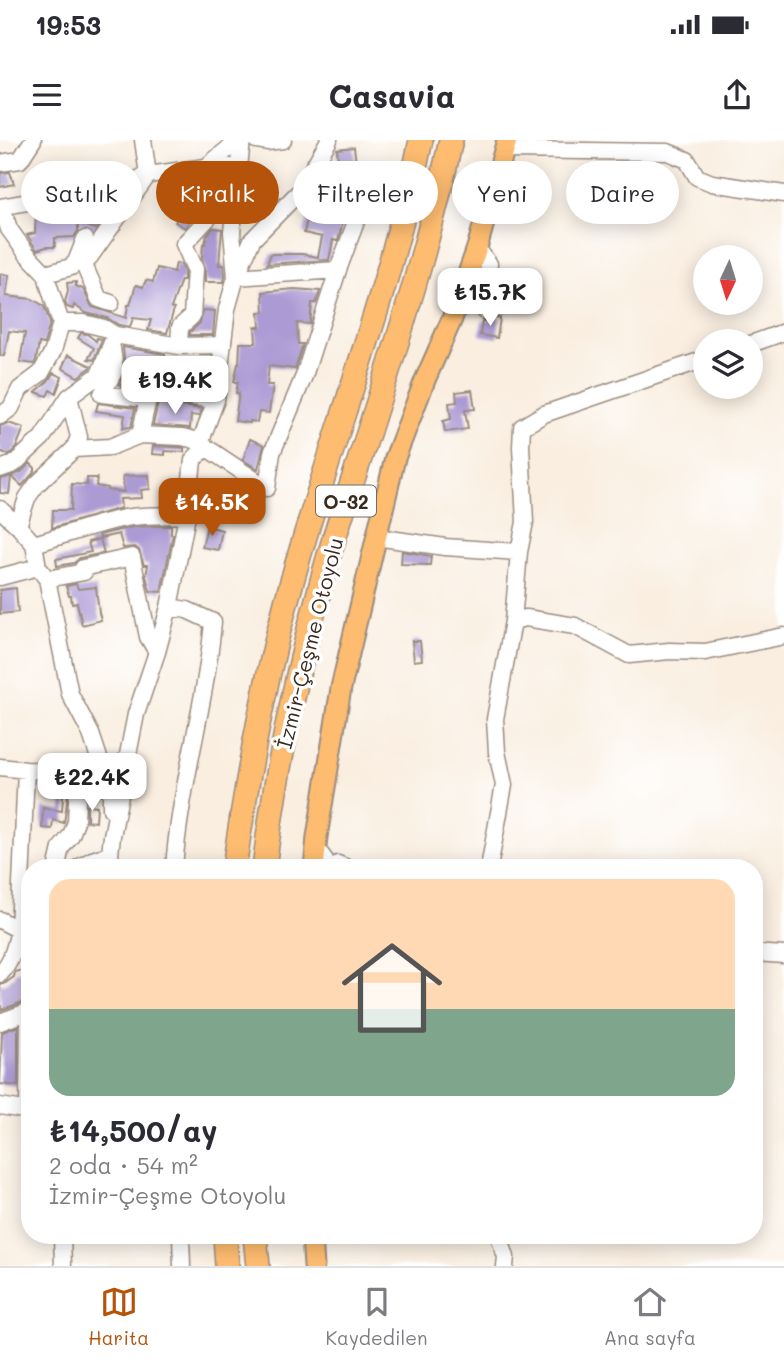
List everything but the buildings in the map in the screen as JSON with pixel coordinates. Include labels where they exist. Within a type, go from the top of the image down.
[{"type":"highway","name":"İzmir-Çeşme Otoyolu","points":[[235,859],[249,770],[278,632],[307,528],[392,260],[421,140]]},
{"type":"highway","name":"İzmir-Çeşme Otoyolu","points":[[265,859],[276,780],[295,687],[320,587],[420,269],[439,199],[451,140]]},
{"type":"highway","points":[[226,1244],[227,1266]]},
{"type":"highway","points":[[255,1244],[258,1266]]},
{"type":"main road","points":[[315,859],[341,688],[395,458],[452,319],[477,248],[505,145]]},
{"type":"main road","points":[[313,1244],[314,1266]]},
{"type":"street","points":[[0,163],[20,160],[33,140]]},
{"type":"street","points":[[46,274],[80,263],[148,175],[143,140]]},
{"type":"street","points":[[214,161],[240,140]]},
{"type":"street","points":[[239,161],[240,140]]},
{"type":"street","points":[[256,140],[283,140]]},
{"type":"street","points":[[317,161],[329,140]]},
{"type":"street","points":[[505,145],[668,152],[687,160],[697,177],[712,183],[784,194]]},
{"type":"street","points":[[0,416],[11,408],[20,389],[41,373],[54,351],[61,323],[46,274],[9,229],[1,207],[79,190],[112,190],[156,174]]},
{"type":"street","points":[[112,836],[136,714],[169,607],[187,516],[193,460],[203,450],[200,443],[216,400],[227,309],[236,277],[252,240],[293,198]]},
{"type":"street","points":[[179,346],[180,327],[192,316],[195,269],[184,244],[203,224]]},
{"type":"street","points":[[233,224],[236,277]]},
{"type":"street","points":[[74,449],[110,447],[140,435],[183,437],[200,443],[267,488],[272,453],[304,376],[355,224]]},
{"type":"street","points":[[85,239],[80,263],[99,299],[110,303]]},
{"type":"street","points":[[477,248],[489,264],[485,311]]},
{"type":"street","points":[[236,277],[338,270]]},
{"type":"street","points":[[61,323],[83,323],[104,328],[113,340],[115,370],[102,394]]},
{"type":"street","points":[[763,340],[784,332]]},
{"type":"street","points":[[113,340],[179,346],[223,345]]},
{"type":"street","points":[[0,469],[14,464],[42,438],[69,397],[99,375],[113,340]]},
{"type":"street","points":[[491,859],[503,785],[495,719],[519,620],[515,602],[519,552],[525,522],[522,426],[544,414],[693,363]]},
{"type":"street","points":[[85,385],[102,394],[148,399]]},
{"type":"street","points":[[140,435],[152,391],[216,400]]},
{"type":"street","points":[[18,526],[27,498],[37,484],[74,449],[79,437],[69,397]]},
{"type":"street","points":[[0,509],[34,544],[71,694],[91,734],[111,794],[111,859]]},
{"type":"street","points":[[34,544],[129,517],[187,516]]},
{"type":"street","points":[[376,537],[445,547],[519,552]]},
{"type":"street","points":[[0,577],[85,572],[83,568],[131,557],[148,637],[157,652]]},
{"type":"street","points":[[169,607],[195,612],[213,622],[210,654],[175,859]]},
{"type":"street","points":[[519,620],[575,626],[629,655],[668,651],[705,652],[784,636]]},
{"type":"street","points":[[0,767],[68,771],[101,765]]},
{"type":"street","points":[[58,859],[61,848],[71,835],[76,822],[83,767]]},
{"type":"street","points":[[25,859],[26,770]]},
{"type":"street","points":[[316,848],[324,859]]},
{"type":"street","points":[[0,920],[21,930]]},
{"type":"street","points":[[0,974],[8,966],[21,939]]},
{"type":"street","points":[[763,954],[784,955]]},
{"type":"street","points":[[0,1022],[21,1014]]},
{"type":"street","points":[[0,1106],[21,1110]]},
{"type":"street","points":[[62,1244],[63,1266]]},
{"type":"street","points":[[181,1244],[182,1266]]},
{"type":"street","points":[[502,1244],[506,1257],[505,1266]]}]
